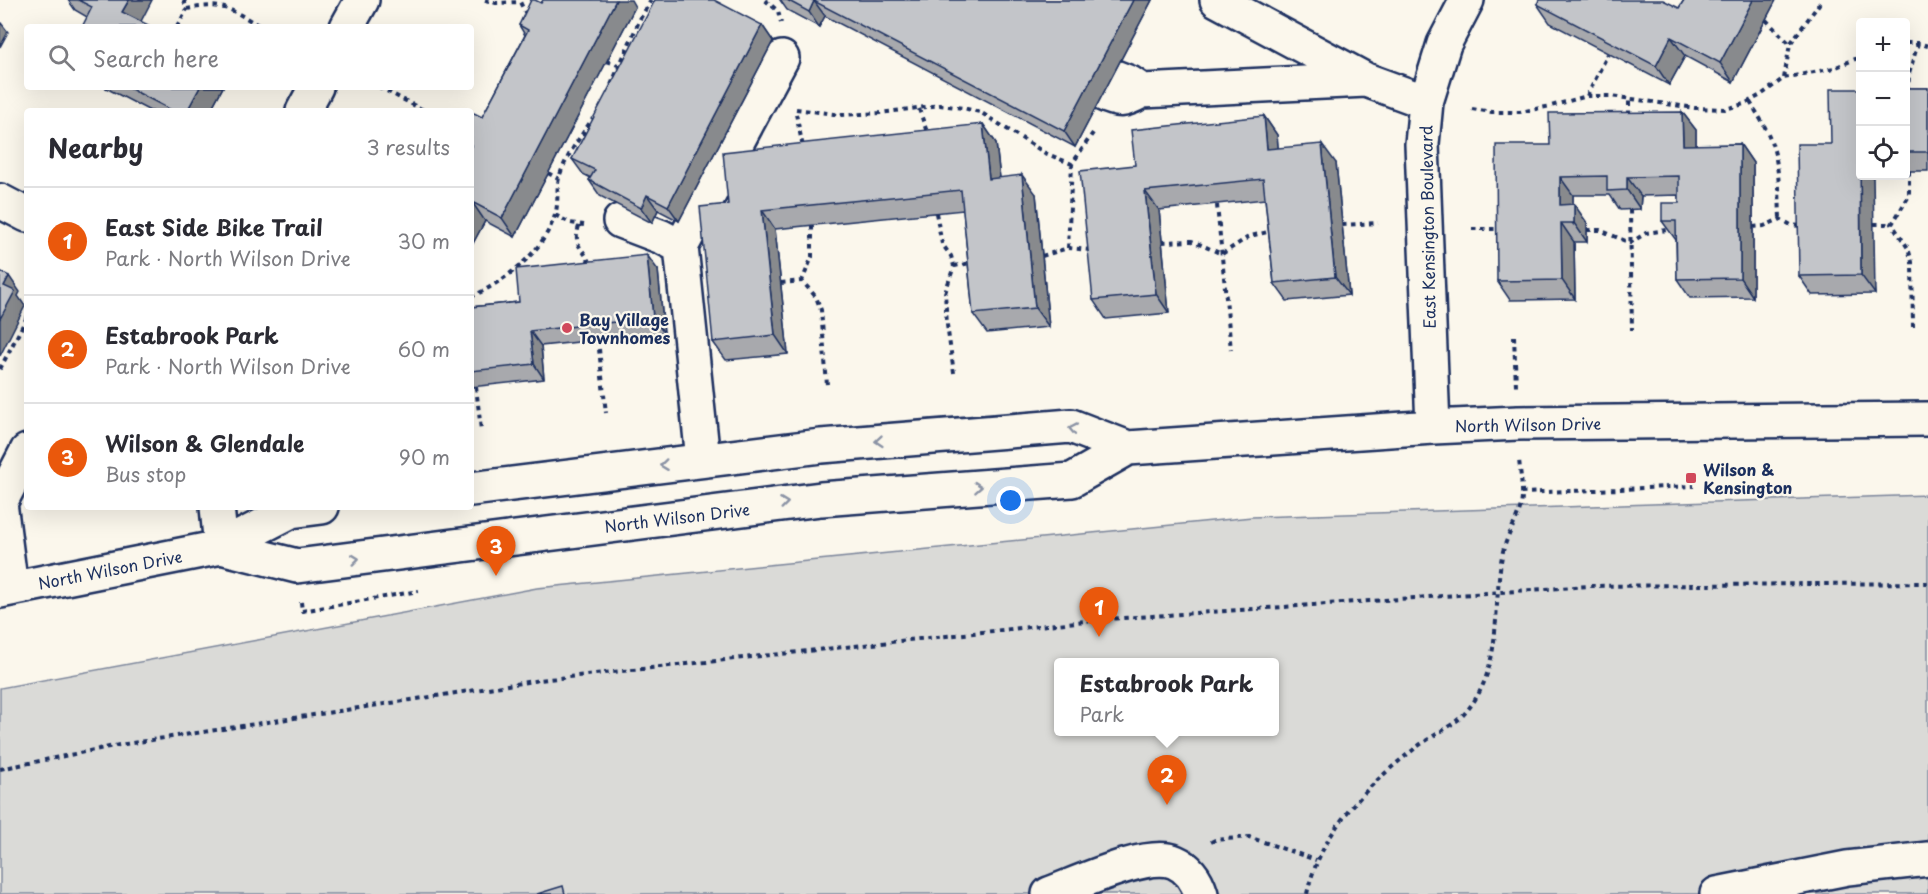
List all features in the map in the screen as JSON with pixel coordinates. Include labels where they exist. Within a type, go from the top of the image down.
[{"type":"street","points":[[349,24],[362,0]]},
{"type":"street","points":[[1217,0],[1366,80],[1426,102]]},
{"type":"street","name":"East Kensington Boulevard","points":[[1433,427],[1422,144],[1426,102],[1444,44],[1467,0]]},
{"type":"street","points":[[703,460],[681,247],[782,58]]},
{"type":"street","points":[[1118,90],[1366,80]]},
{"type":"street","points":[[305,108],[314,90]]},
{"type":"street","points":[[0,201],[24,213]]},
{"type":"street","points":[[620,221],[681,247]]},
{"type":"street","name":"North Wilson Drive","points":[[474,489],[821,446],[1071,426],[1128,447],[1518,423],[1928,419]]},
{"type":"street","name":"North Wilson Drive","points":[[221,547],[297,566],[821,499],[1072,480],[1128,447]]},
{"type":"street","points":[[6,590],[0,503],[24,458]]},
{"type":"street","points":[[217,510],[221,547]]},
{"type":"street","name":"North Wilson Drive","points":[[6,590],[221,547],[291,511],[299,510]]},
{"type":"street","points":[[1717,894],[1846,868],[1928,858]]},
{"type":"street","points":[[1049,894],[1123,867],[1154,859],[1175,862],[1196,879],[1201,894]]},
{"type":"path","points":[[179,24],[187,9],[184,0]]},
{"type":"path","points":[[485,0],[496,3],[521,1],[530,19]]},
{"type":"path","points":[[606,94],[651,0]]},
{"type":"path","points":[[1784,78],[1790,44],[1822,0]]},
{"type":"path","points":[[187,9],[210,5],[225,7],[256,24]]},
{"type":"path","points":[[1766,20],[1790,44]]},
{"type":"path","points":[[1910,43],[1928,46]]},
{"type":"path","points":[[1910,72],[1918,43]]},
{"type":"path","points":[[1587,96],[1608,54]]},
{"type":"path","points":[[1472,109],[1520,112],[1587,96],[1629,98],[1695,108],[1725,109],[1750,102],[1784,78],[1834,68],[1856,59]]},
{"type":"path","points":[[607,61],[618,65]]},
{"type":"path","points":[[385,90],[419,108]]},
{"type":"path","points":[[1068,248],[1072,164],[1096,129],[1118,90]]},
{"type":"path","points":[[1629,98],[1629,120]]},
{"type":"path","points":[[1750,102],[1764,124],[1772,143],[1776,159],[1780,219]]},
{"type":"path","points":[[804,153],[794,109],[842,115],[920,109],[940,105],[980,112],[1045,153],[1072,164]]},
{"type":"path","points":[[920,109],[930,142]]},
{"type":"path","points":[[474,296],[489,288],[529,257],[545,237],[555,215],[559,179],[567,160],[599,110]]},
{"type":"path","points":[[548,173],[559,179]]},
{"type":"path","points":[[1892,224],[1909,196],[1909,180]]},
{"type":"path","points":[[1217,205],[1231,350]]},
{"type":"path","points":[[1630,210],[1632,330]]},
{"type":"path","points":[[936,213],[942,244],[951,256],[954,266],[945,293],[954,372]]},
{"type":"path","points":[[1780,219],[1791,225],[1805,226]]},
{"type":"path","points":[[1753,226],[1764,226],[1780,219]]},
{"type":"path","points":[[1342,225],[1378,223]]},
{"type":"path","points":[[1874,224],[1892,224]]},
{"type":"path","points":[[1892,224],[1908,248],[1912,262],[1913,327]]},
{"type":"path","points":[[579,226],[575,237],[577,245],[589,262],[590,269]]},
{"type":"path","points":[[802,281],[812,257],[812,226]]},
{"type":"path","points":[[1472,229],[1510,230]]},
{"type":"path","points":[[1630,243],[1646,233],[1676,229]]},
{"type":"path","points":[[1221,254],[1250,236],[1280,230]]},
{"type":"path","points":[[1587,230],[1600,230],[1630,243]]},
{"type":"path","points":[[1162,242],[1192,241],[1221,254]]},
{"type":"path","points":[[1042,256],[1068,248],[1099,249]]},
{"type":"path","points":[[954,266],[979,261]]},
{"type":"path","points":[[781,283],[802,281]]},
{"type":"path","points":[[802,281],[816,297],[821,310],[827,386]]},
{"type":"path","points":[[0,369],[24,323]]},
{"type":"path","points":[[1514,336],[1516,372]]},
{"type":"path","points":[[598,340],[606,413]]},
{"type":"path","points":[[477,387],[482,430]]},
{"type":"path","points":[[1307,894],[1316,860],[1337,824],[1370,787],[1413,750],[1464,714],[1485,682],[1496,630],[1497,592],[1502,554],[1521,504],[1520,469]]},
{"type":"path","points":[[1521,493],[1694,486]]},
{"type":"path","points":[[0,769],[119,746],[540,680],[1094,620],[1589,586],[1928,583]]},
{"type":"path","points":[[1175,862],[1215,840],[1249,837],[1316,860]]},
{"type":"shaded area","points":[[1928,495],[1928,894],[0,894],[0,688],[537,588],[1252,517]]},
{"type":"building","points":[[78,0],[129,0],[122,12],[146,24],[84,24],[92,7]]},
{"type":"building","points":[[531,0],[541,3],[543,0],[616,0],[502,218],[474,203],[474,113],[482,117],[528,30],[519,25]]},
{"type":"building","points":[[655,0],[714,0],[762,25],[668,206],[647,195],[641,208],[589,180],[595,170],[572,159]]},
{"type":"building","points":[[787,0],[1133,0],[1064,131],[814,1],[809,12]]},
{"type":"building","points":[[1539,0],[1663,0],[1679,8],[1684,0],[1753,0],[1720,63],[1671,37],[1656,66],[1537,4]]},
{"type":"building","points":[[1910,88],[1928,88],[1928,152],[1910,152]]},
{"type":"building","points":[[1830,89],[1856,89],[1856,180],[1860,180],[1861,275],[1799,276],[1797,144],[1831,144]]},
{"type":"building","points":[[133,90],[198,90],[189,108],[167,108]]},
{"type":"building","points":[[1682,112],[1683,145],[1740,144],[1740,278],[1677,279],[1676,221],[1662,221],[1662,203],[1679,203],[1679,176],[1627,177],[1627,190],[1607,191],[1607,176],[1560,177],[1560,205],[1574,204],[1574,223],[1561,223],[1562,280],[1497,281],[1496,145],[1550,145],[1549,113]]},
{"type":"building","points":[[1264,116],[1267,149],[1322,144],[1335,277],[1274,283],[1263,179],[1145,191],[1156,294],[1093,300],[1080,171],[1135,165],[1131,130]]},
{"type":"building","points":[[983,124],[989,179],[1022,175],[1035,308],[973,314],[961,190],[762,210],[775,335],[713,342],[700,207],[728,204],[723,152]]},
{"type":"building","name":"Bay Village Townhomes","points":[[647,255],[653,318],[530,331],[534,364],[474,371],[474,307],[519,302],[516,269]]},
{"type":"building","points":[[0,271],[9,276],[4,286],[15,291],[0,319]]},
{"type":"building","points":[[563,886],[565,894],[537,894]]},
{"type":"place","name":"Bay Village Townhomes","points":[[567,328]]},
{"type":"place","name":"Wilson & Kensington","points":[[1691,478]]},
{"type":"place","name":"Wilson & Glendale","points":[[496,576]]},
{"type":"place","name":"East Side Bike Trail","points":[[1099,637]]},
{"type":"place","name":"Estabrook Park","points":[[1167,805]]}]
